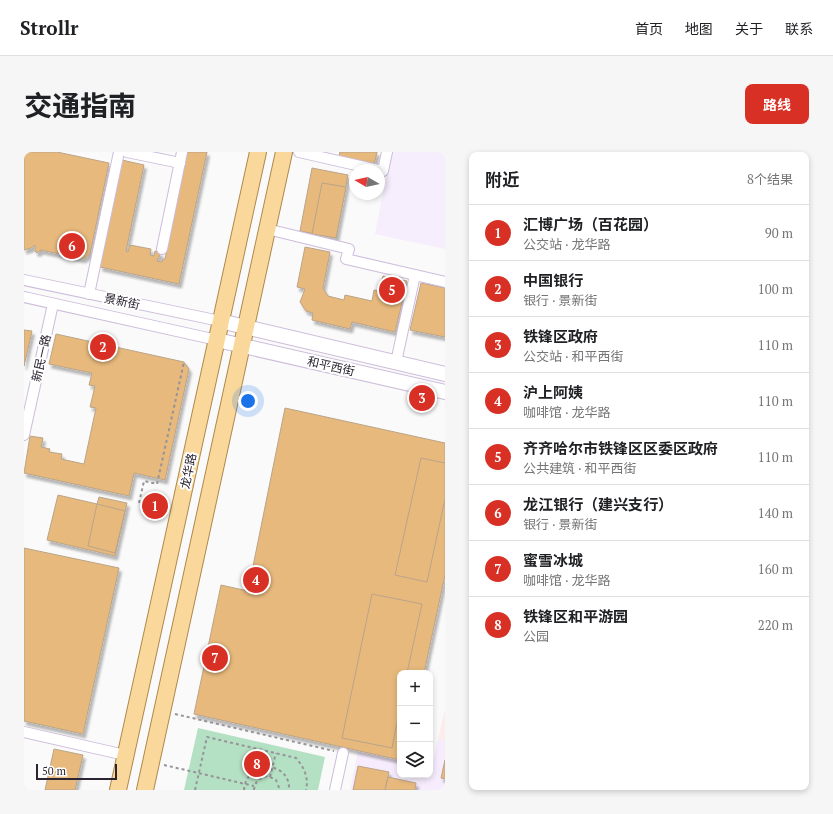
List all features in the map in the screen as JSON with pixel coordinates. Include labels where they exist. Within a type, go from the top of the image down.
[{"type":"main road","name":"龙华路","points":[[118,790],[258,152]]},
{"type":"main road","points":[[145,790],[284,152]]},
{"type":"main road","name":"和平西街","points":[[220,321],[445,374]]},
{"type":"main road","name":"和平西街","points":[[217,340],[445,392]]},
{"type":"street","points":[[89,294],[120,152]]},
{"type":"street","points":[[127,152],[180,163]]},
{"type":"street","points":[[162,249],[182,152]]},
{"type":"street","points":[[299,152],[352,164]]},
{"type":"street","points":[[384,164],[387,152]]},
{"type":"street","points":[[267,229],[349,249],[346,259],[445,282]]},
{"type":"street","points":[[396,362],[415,276]]},
{"type":"street","name":"景新街","points":[[24,280],[220,321]]},
{"type":"street","name":"景新街","points":[[24,297],[217,340]]},
{"type":"street","name":"新民一路","points":[[24,436],[53,304]]},
{"type":"street","points":[[24,732],[125,755]]},
{"type":"street","points":[[335,790],[343,754]]},
{"type":"path","points":[[139,503],[144,481],[157,484],[184,362]]},
{"type":"path","points":[[162,711],[343,754]]},
{"type":"path","points":[[195,790],[207,737],[296,758],[301,763],[307,776],[306,790]]},
{"type":"path","points":[[270,777],[276,754]]},
{"type":"path","points":[[151,762],[254,786]]},
{"type":"path","points":[[244,790],[245,784],[254,771],[261,767],[272,767],[283,773],[287,779],[289,790]]},
{"type":"path","points":[[254,790],[254,786],[260,778],[270,777],[276,780],[280,790]]},
{"type":"shaded area","points":[[391,152],[445,152],[445,249],[375,234],[382,200],[385,200],[385,183]]},
{"type":"shaded area","points":[[445,709],[445,741],[438,739]]},
{"type":"shaded area","points":[[438,739],[445,741],[445,790],[350,790],[358,751],[397,759],[397,778],[433,778],[433,761]]},
{"type":"green space","points":[[198,728],[325,757],[318,790],[184,790]]},
{"type":"building","points":[[24,152],[57,152],[109,163],[90,254],[83,259],[41,250],[37,253],[35,251],[35,245],[24,250]]},
{"type":"building","points":[[187,152],[207,152],[179,284],[100,267],[122,160],[144,165],[126,251],[128,252],[130,245],[151,249],[150,255],[154,256],[155,251],[161,253],[157,261],[162,262],[163,259],[165,259]]},
{"type":"building","points":[[340,152],[377,152],[374,161],[363,159],[362,163],[346,159],[347,156],[340,154]]},
{"type":"building","points":[[340,152],[377,152],[374,164],[339,157]]},
{"type":"building","points":[[312,168],[348,175],[336,238],[300,231]]},
{"type":"building","points":[[322,183],[346,187],[336,238],[312,234]]},
{"type":"building","points":[[305,247],[330,252],[323,288],[328,296],[344,300],[345,295],[372,301],[374,290],[379,291],[383,276],[407,281],[395,332],[352,322],[350,329],[312,320],[313,313],[306,311],[300,302],[305,289],[297,287]]},
{"type":"building","points":[[421,283],[445,288],[445,337],[410,330]]},
{"type":"building","points":[[24,330],[32,331],[24,366]]},
{"type":"building","points":[[56,334],[184,362],[189,369],[165,480],[134,473],[129,496],[24,473],[30,436],[43,438],[41,447],[50,449],[49,452],[62,454],[61,459],[84,464],[96,408],[90,407],[95,386],[89,385],[92,373],[49,364]]},
{"type":"building","points":[[285,408],[445,443],[445,575],[425,670],[397,670],[397,759],[194,714],[221,585],[248,591]]},
{"type":"building","points":[[421,458],[445,463],[445,499],[427,582],[395,575]]},
{"type":"building","points":[[58,495],[97,504],[99,497],[127,503],[115,556],[47,540]]},
{"type":"building","points":[[97,504],[125,511],[115,553],[88,546]]},
{"type":"building","points":[[24,548],[119,568],[83,734],[24,721]]},
{"type":"building","points":[[372,594],[422,604],[408,670],[397,670],[397,723],[392,748],[342,738]]},
{"type":"building","points":[[54,749],[83,755],[75,790],[45,790]]},
{"type":"building","points":[[445,760],[445,779],[441,778]]},
{"type":"building","points":[[358,766],[389,772],[385,790],[353,790]]},
{"type":"building","points":[[388,777],[416,783],[415,790],[385,790]]},
{"type":"place","name":"龙江银行（建兴支行）","points":[[72,246]]},
{"type":"place","name":"齐齐哈尔市铁锋区区委区政府","points":[[392,290]]},
{"type":"place","name":"中国银行","points":[[103,347]]},
{"type":"place","name":"铁锋区政府","points":[[422,398]]},
{"type":"place","name":"汇博广场（百花园）","points":[[155,506]]},
{"type":"place","name":"沪上阿姨","points":[[256,580]]},
{"type":"place","name":"蜜雪冰城","points":[[215,658]]},
{"type":"place","name":"铁锋区和平游园","points":[[257,764]]}]
